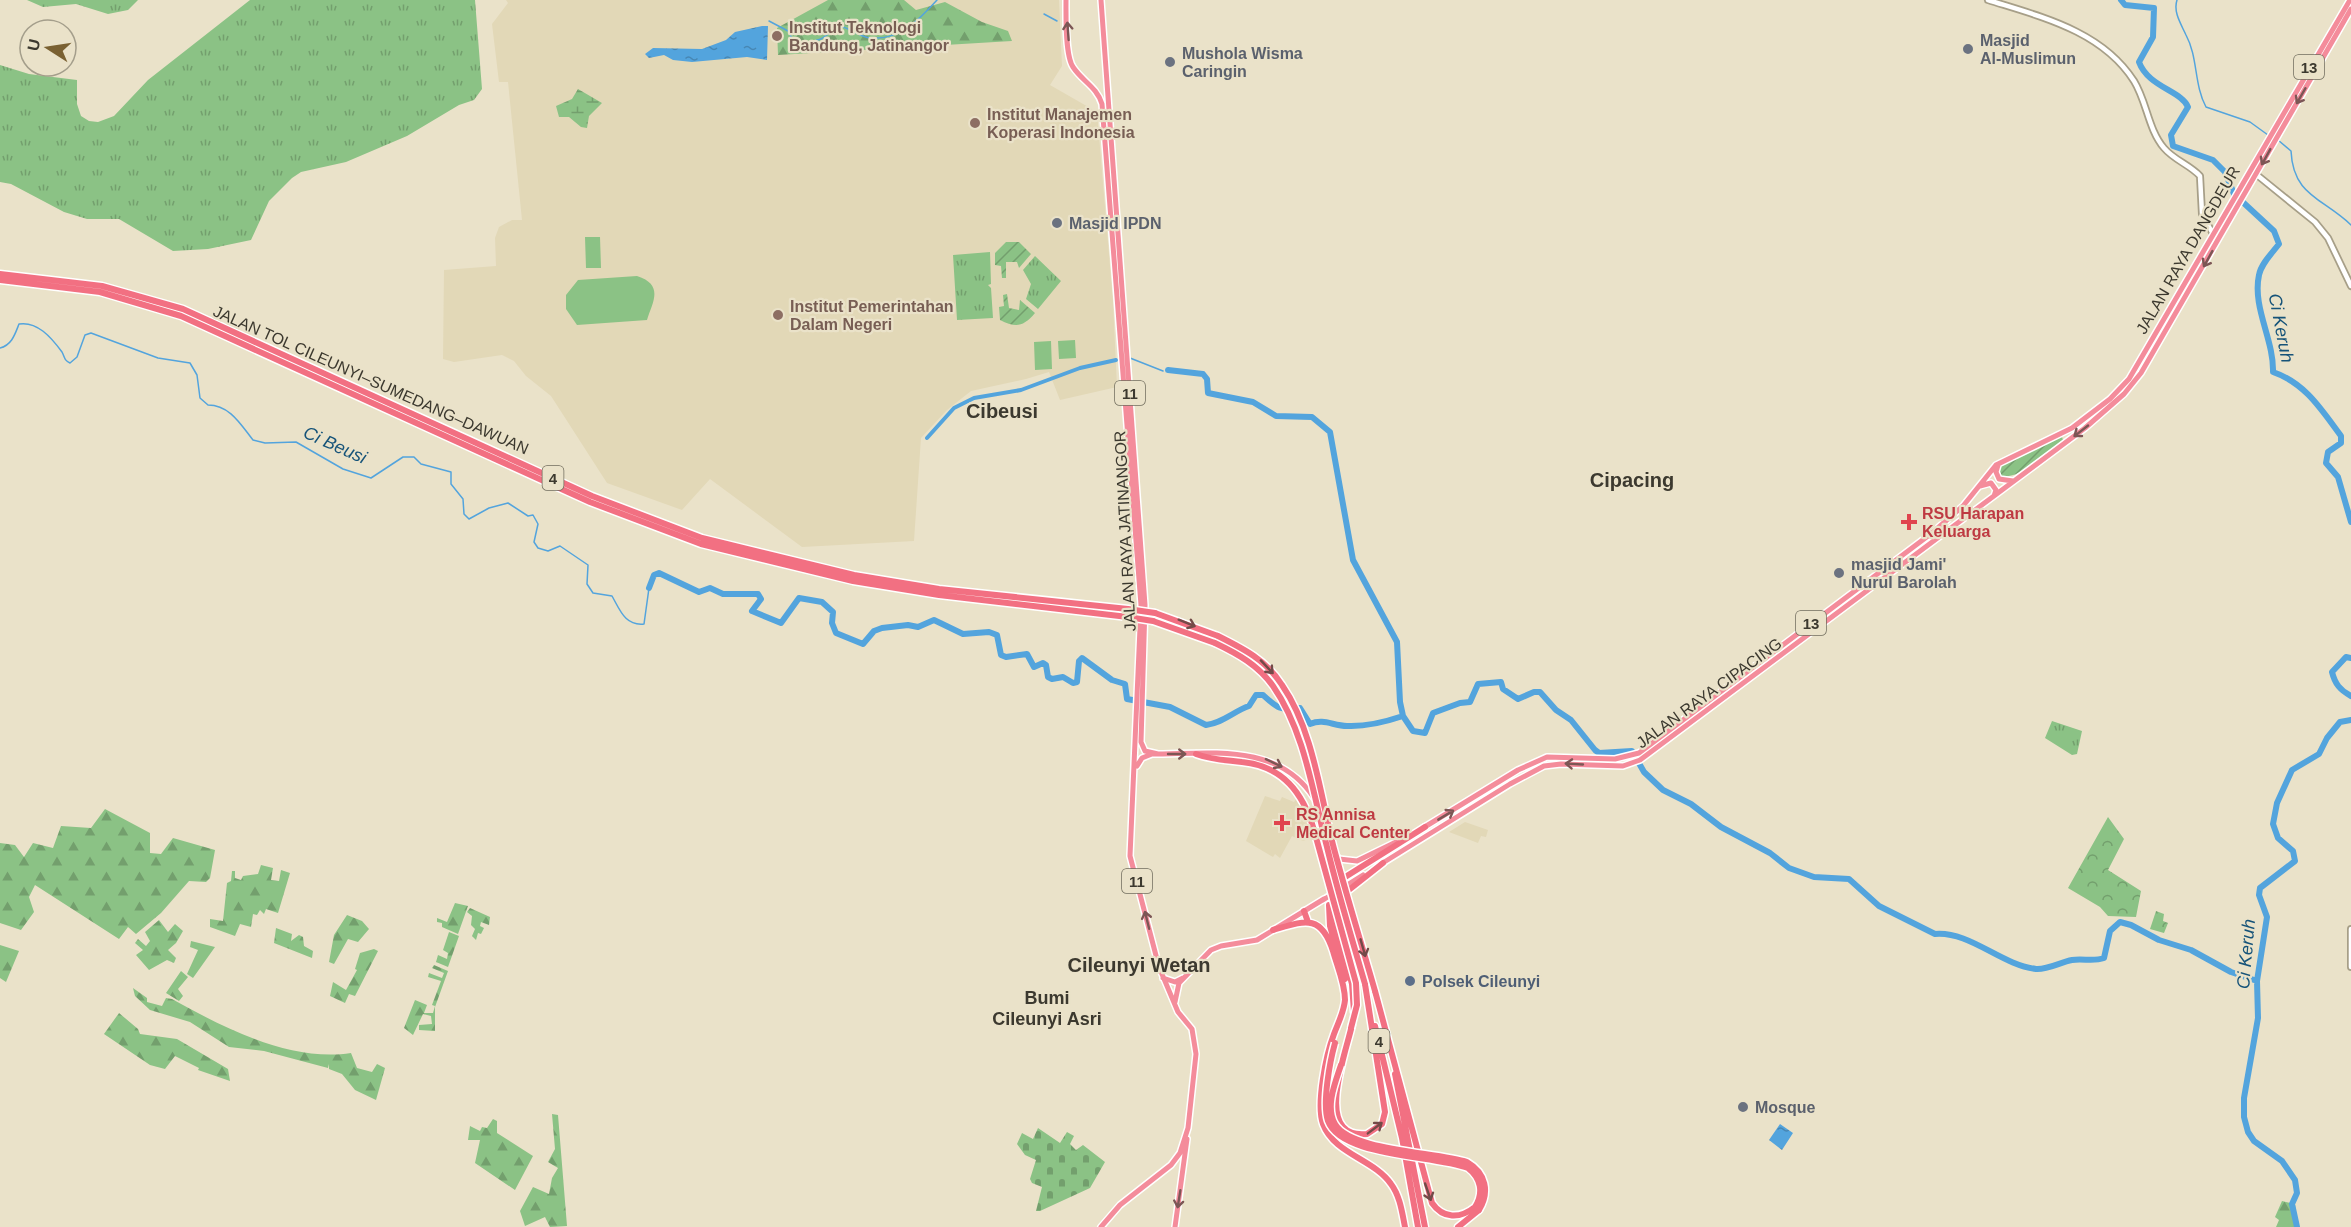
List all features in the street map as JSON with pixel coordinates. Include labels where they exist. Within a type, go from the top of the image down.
[{"type":"highway","points":[[1066,0],[1070,62],[1077,74],[1097,91],[1107,89]]},
{"type":"highway","name":"JALAN RAYA JATINANGOR","points":[[1101,0],[1124,371],[1146,617],[1134,782]]},
{"type":"highway","name":"JALAN RAYA DANGDEUR","points":[[1999,462],[2072,428],[2125,384],[2350,0]]},
{"type":"highway","name":"JALAN RAYA DANGDEUR","points":[[2015,481],[2085,428],[2134,384],[2351,9]]},
{"type":"highway","name":"JALAN RAYA JATINANGOR","points":[[1097,91],[1102,104],[1118,278]]},
{"type":"highway","name":"JALAN TOL CILEUNYI–SUMEDANG–DAWUAN","points":[[0,274],[102,286],[183,309],[592,496],[702,538],[864,577],[939,589],[1155,613],[1218,636],[1257,656],[1282,684],[1292,700],[1312,758],[1334,848],[1375,991],[1425,1227]]},
{"type":"highway","name":"JALAN TOL CILEUNYI–SUMEDANG–DAWUAN","points":[[0,280],[99,292],[181,316],[590,502],[701,544],[853,581],[939,595],[1153,621],[1215,643],[1240,655],[1265,676],[1284,703],[1293,723],[1365,984],[1399,1096],[1418,1227]]},
{"type":"highway","points":[[1999,462],[1996,472],[1999,479],[2015,481]]},
{"type":"highway","name":"13","points":[[1978,487],[1999,462]]},
{"type":"highway","name":"13","points":[[1993,498],[2015,481]]},
{"type":"highway","points":[[1978,487],[1991,483],[1996,490],[1993,498]]},
{"type":"highway","name":"JALAN RAYA CIPACING","points":[[1330,848],[1341,860],[1357,861],[1425,827],[1518,770],[1547,757],[1629,757],[1639,753],[1932,533],[1958,511],[1978,487]]},
{"type":"highway","name":"JALAN RAYA CIPACING","points":[[1183,978],[1211,950],[1221,945],[1251,942],[1273,930],[1510,784],[1544,766],[1561,764],[1632,765],[1639,761],[1993,498]]},
{"type":"highway","name":"JALAN RAYA JATINANGOR","points":[[1139,705],[1142,747],[1147,752],[1158,754]]},
{"type":"highway","points":[[1158,754],[1263,758],[1290,771],[1317,803],[1330,848],[1335,877],[1330,892],[1323,900]]},
{"type":"highway","name":"11","points":[[1158,754],[1140,759],[1134,782],[1130,856],[1162,977],[1178,1012],[1192,1029],[1195,1041],[1185,1162],[1174,1227]]},
{"type":"highway","points":[[1196,754],[1210,759],[1258,765],[1277,773],[1301,796],[1314,830],[1356,983],[1358,1000],[1331,1104],[1332,1118],[1339,1130],[1361,1141],[1460,1159],[1473,1165],[1485,1183],[1485,1196],[1477,1209],[1458,1227]]},
{"type":"highway","points":[[1342,879],[1425,827]]},
{"type":"highway","points":[[1352,1028],[1353,984],[1334,914],[1339,900],[1383,863]]},
{"type":"highway","points":[[1329,905],[1331,939],[1345,1001],[1329,1050],[1321,1112],[1325,1128],[1342,1147],[1381,1172],[1397,1194],[1406,1227]]},
{"type":"highway","points":[[1304,911],[1308,922]]},
{"type":"highway","points":[[1273,930],[1308,922],[1321,927],[1331,939]]},
{"type":"highway","points":[[1162,977],[1171,981],[1183,978]]},
{"type":"highway","points":[[1178,1012],[1175,994],[1183,978]]},
{"type":"highway","points":[[1341,1065],[1336,1105],[1340,1123],[1354,1134],[1373,1132],[1382,1124],[1385,1105],[1365,984]]},
{"type":"highway","points":[[1338,1027],[1326,1108],[1328,1120],[1335,1133],[1355,1144],[1468,1168],[1478,1178],[1480,1184],[1477,1209]]},
{"type":"highway","points":[[1399,1096],[1432,1203],[1440,1212],[1453,1216],[1477,1209]]},
{"type":"highway","name":"11","points":[[1101,1227],[1120,1205],[1175,1159],[1188,1128]]},
{"type":"highway","points":[[1175,1159],[1185,1162]]},
{"type":"main road","points":[[1988,0],[2073,30],[2115,55],[2143,98],[2156,136],[2164,148],[2200,176],[2202,214],[2213,234]]},
{"type":"main road","points":[[2257,175],[2315,222],[2328,238],[2351,286]]},
{"type":"main road","points":[[2351,929],[2351,967]]},
{"type":"shaded area","name":"Institut Pemerintahan Dalam Negeri","points":[[506,0],[1059,0],[1062,66],[1050,85],[1097,112],[1113,301],[1117,387],[1060,400],[1049,372],[971,391],[947,410],[921,438],[914,541],[802,547],[710,479],[682,510],[607,483],[551,396],[526,376],[514,361],[502,355],[454,362],[443,359],[444,270],[496,266],[495,238],[499,227],[512,220],[522,220],[508,82],[499,82],[492,24],[508,3]]},
{"type":"shaded area","name":"RS Annisa Medical Center","points":[[1265,796],[1280,801],[1282,797],[1294,802],[1297,798],[1307,810],[1314,837],[1303,841],[1292,836],[1280,858],[1275,854],[1273,857],[1246,841]]},
{"type":"shaded area","points":[[1465,822],[1488,830],[1486,837],[1481,836],[1478,843],[1449,832]]},
{"type":"green space","points":[[27,0],[138,0],[128,10],[108,14],[76,4],[43,7]]},
{"type":"green space","points":[[250,0],[475,0],[482,89],[474,100],[459,105],[407,136],[346,162],[301,172],[269,201],[251,240],[208,249],[173,251],[119,219],[87,219],[64,212],[11,184],[0,182],[0,65],[18,71],[18,78],[77,80],[77,104],[81,116],[89,121],[98,122],[114,116],[148,80]]},
{"type":"green space","points":[[828,0],[904,0],[916,10],[945,2],[982,22],[1008,31],[1012,41],[778,55],[777,28]]},
{"type":"green space","points":[[578,89],[602,103],[589,116],[587,128],[581,127],[569,117],[559,117],[556,106],[572,99]]},
{"type":"green space","points":[[585,237],[600,237],[601,268],[586,268]]},
{"type":"green space","points":[[1006,242],[1019,242],[1031,254],[1019,268],[1017,262],[1006,262],[1006,278],[1002,278],[1001,266],[995,265],[995,253]]},
{"type":"green space","points":[[990,252],[991,284],[988,285],[991,288],[993,318],[957,320],[953,255]]},
{"type":"green space","points":[[1035,256],[1061,281],[1038,309],[1026,299],[1031,284],[1023,270]]},
{"type":"green space","points":[[637,276],[646,280],[654,289],[647,320],[577,325],[566,309],[566,295],[578,280]]},
{"type":"green space","points":[[1007,294],[1009,308],[1019,310],[1020,300],[1035,313],[1019,325],[1000,320],[999,307],[1004,306],[1003,295]]},
{"type":"green space","points":[[1075,340],[1076,358],[1059,359],[1058,341]]},
{"type":"green space","points":[[1051,341],[1052,369],[1035,370],[1034,342]]},
{"type":"green space","points":[[2062,437],[2063,440],[2022,471],[2005,476],[1998,474],[2002,463]]},
{"type":"green space","points":[[2052,721],[2082,731],[2077,754],[2072,755],[2045,738]]},
{"type":"green space","points":[[105,809],[150,833],[150,853],[161,854],[173,838],[215,850],[210,878],[206,882],[189,881],[161,913],[136,934],[128,927],[119,939],[35,885],[29,897],[34,912],[21,930],[0,923],[0,843],[15,845],[24,857],[33,843],[53,848],[61,826],[91,828]]},
{"type":"green space","points":[[2108,817],[2124,839],[2108,870],[2141,891],[2136,917],[2108,916],[2100,907],[2068,888]]},
{"type":"green space","points":[[261,865],[273,868],[271,880],[279,881],[281,870],[290,873],[278,913],[266,909],[264,914],[260,910],[257,915],[253,914],[251,927],[240,924],[235,936],[210,927],[210,919],[223,921],[227,883],[231,881],[232,871],[235,871],[235,878],[241,880],[243,876],[258,874]]},
{"type":"green space","points":[[455,903],[468,906],[458,934],[442,927],[442,923],[437,922],[437,918],[447,922]]},
{"type":"green space","points":[[470,908],[490,917],[489,925],[481,922],[480,926],[484,928],[481,934],[478,933],[476,940],[472,936],[475,929],[471,925],[472,916],[467,912]]},
{"type":"green space","points":[[2156,911],[2164,914],[2163,921],[2168,923],[2164,933],[2150,929]]},
{"type":"green space","points":[[347,915],[362,921],[369,929],[358,942],[348,939],[334,964],[329,962],[334,935]]},
{"type":"green space","points":[[159,920],[168,932],[175,924],[183,931],[176,943],[168,950],[176,958],[174,963],[167,960],[149,970],[136,955],[143,950],[135,943],[138,939],[146,946],[150,941],[145,932]]},
{"type":"green space","points":[[276,928],[292,934],[291,941],[299,935],[303,937],[304,946],[313,951],[312,958],[274,943]]},
{"type":"green space","points":[[449,932],[459,936],[448,967],[436,962],[438,955],[447,959],[448,953],[443,950]]},
{"type":"green space","points":[[191,941],[215,947],[193,978],[187,974],[198,950],[190,947]]},
{"type":"green space","points":[[0,945],[19,951],[6,982],[0,978]]},
{"type":"green space","points":[[374,949],[378,951],[355,996],[349,994],[345,1003],[330,996],[333,982],[346,990],[357,970],[355,969],[360,953]]},
{"type":"green space","points":[[434,965],[448,971],[435,1007],[435,1031],[419,1030],[419,1025],[432,1024],[431,1016],[423,1014],[413,1035],[404,1028],[415,1000],[427,1005],[424,1013],[433,1013],[435,1006],[432,1005],[441,981],[428,977],[429,973],[442,978],[444,973],[432,968]]},
{"type":"green space","points":[[181,971],[188,977],[178,989],[183,996],[179,1001],[166,993]]},
{"type":"green space","points":[[133,988],[147,998],[147,1002],[162,1006],[166,998],[172,999],[259,1041],[305,1053],[351,1053],[357,1068],[372,1072],[377,1064],[385,1068],[376,1100],[355,1090],[342,1074],[329,1069],[329,1064],[328,1068],[264,1051],[229,1047],[190,1022],[150,1010],[135,996]]},
{"type":"green space","points":[[119,1013],[138,1029],[140,1034],[177,1039],[228,1069],[230,1081],[198,1070],[199,1068],[175,1056],[165,1069],[150,1065],[104,1034]]},
{"type":"green space","points":[[552,1114],[558,1115],[567,1226],[550,1227],[545,1217],[525,1226],[520,1211],[533,1187],[549,1194],[552,1178],[558,1168],[548,1162],[555,1149]]},
{"type":"green space","points":[[493,1119],[497,1121],[497,1133],[533,1156],[515,1190],[475,1163],[480,1140],[468,1140],[470,1126],[480,1131],[482,1127],[487,1128]]},
{"type":"green space","points":[[1038,1128],[1060,1143],[1067,1132],[1074,1136],[1070,1144],[1076,1150],[1083,1145],[1105,1162],[1090,1188],[1036,1211],[1042,1187],[1032,1183],[1030,1179],[1036,1160],[1025,1155],[1017,1144],[1022,1133],[1033,1139]]},
{"type":"green space","points":[[2282,1201],[2295,1204],[2297,1227],[2276,1227],[2279,1220],[2275,1217]]},
{"type":"water","points":[[768,26],[767,60],[747,57],[692,62],[673,60],[664,55],[649,58],[645,54],[653,48],[702,49],[726,40],[735,32]]},
{"type":"water","points":[[1780,1124],[1793,1133],[1782,1150],[1769,1140]]},
{"type":"waterway","points":[[769,21],[788,31],[794,42],[800,45],[821,39],[840,26],[866,37],[881,38],[908,27],[937,0]]},
{"type":"waterway","name":"Ci Keruh","points":[[2121,0],[2125,5],[2154,8],[2153,37],[2139,62],[2150,77],[2185,101],[2188,107],[2171,135],[2173,146],[2213,160],[2225,172],[2234,194],[2274,231],[2279,244],[2262,267],[2258,287],[2258,299],[2270,348],[2273,372],[2303,390],[2341,436],[2341,443],[2328,452],[2326,463],[2338,477],[2351,522]]},
{"type":"waterway","points":[[2177,0],[2177,13],[2190,44],[2206,107],[2250,122],[2268,135]]},
{"type":"waterway","points":[[1044,14],[1057,21]]},
{"type":"waterway","points":[[2278,140],[2291,151],[2293,166],[2303,187],[2351,225]]},
{"type":"waterway","name":"Ci Beusi","points":[[0,348],[10,342],[19,324],[26,324],[38,328],[48,336],[70,363],[77,357],[85,335],[91,333],[158,358],[190,363],[197,375],[200,398],[208,405],[223,408],[229,412],[253,440],[265,443],[296,442],[343,469],[371,478],[403,457],[414,457],[421,464],[451,472],[451,484],[463,499],[464,514],[469,519],[489,508],[508,503],[528,516],[533,515],[538,524],[534,542],[538,548],[548,551],[560,546],[588,565],[587,584],[593,593],[612,596],[628,620],[644,624],[649,588]]},
{"type":"waterway","points":[[1130,358],[1163,371]]},
{"type":"waterway","points":[[927,438],[954,408],[974,398],[1021,390],[1080,368],[1116,360]]},
{"type":"waterway","points":[[1168,370],[1203,374],[1207,379],[1208,393],[1253,402],[1276,416],[1312,417],[1330,432],[1353,560],[1397,642],[1400,702],[1403,716],[1413,731],[1425,733],[1433,713],[1460,703],[1470,702],[1478,684],[1501,682],[1503,689],[1518,699],[1534,692],[1540,692],[1556,710],[1571,720],[1599,753],[1632,751],[1644,772],[1663,790],[1691,804],[1721,827],[1770,853],[1789,868],[1814,877],[1849,879],[1879,906],[1935,934],[1948,934],[1961,938],[2010,961],[2040,969],[2072,960],[2104,958],[2110,931],[2120,922],[2131,925],[2159,940],[2191,950],[2231,972],[2257,981]]},
{"type":"waterway","name":"Ci Beusi","points":[[649,588],[654,575],[659,573],[699,592],[710,588],[723,594],[758,594],[761,599],[752,611],[781,623],[799,598],[822,602],[833,612],[832,623],[836,633],[863,644],[874,631],[882,628],[908,625],[918,627],[934,620],[963,634],[989,632],[997,635],[1001,655],[1006,657],[1027,654],[1034,667],[1043,663],[1046,665],[1048,677],[1052,679],[1063,677],[1073,683],[1077,682],[1079,661],[1082,658],[1112,680],[1125,684],[1127,699],[1170,707],[1206,725],[1218,722],[1249,706],[1256,695],[1263,695],[1279,708],[1300,708],[1310,724],[1320,722],[1342,726],[1362,726],[1403,716]]},
{"type":"waterway","name":"Ci Keruh","points":[[2351,658],[2346,657],[2332,672],[2339,686],[2351,696]]},
{"type":"waterway","name":"Ci Keruh","points":[[2297,1227],[2292,1204],[2297,1193],[2295,1180],[2282,1161],[2254,1141],[2248,1132],[2244,1117],[2244,1098],[2258,1018],[2257,981],[2267,917],[2259,895],[2260,888],[2295,861],[2293,851],[2278,838],[2273,824],[2277,803],[2292,770],[2319,754],[2327,738],[2340,722],[2351,720]]},
{"type":"place","name":"Institut Teknologi Bandung, Jatinangor","points":[[777,36]]},
{"type":"place","name":"Masjid Al-Muslimun","points":[[1968,49]]},
{"type":"place","name":"Mushola Wisma Caringin","points":[[1170,62]]},
{"type":"place","name":"Institut Manajemen Koperasi Indonesia","points":[[975,123]]},
{"type":"place","name":"Masjid IPDN","points":[[1057,223]]},
{"type":"place","name":"Institut Pemerintahan Dalam Negeri","points":[[778,315]]},
{"type":"place","name":"RSU Harapan Keluarga","points":[[1909,522]]},
{"type":"place","name":"masjid Jami' Nurul Barolah","points":[[1839,573]]},
{"type":"place","name":"RS Annisa Medical Center","points":[[1282,823]]},
{"type":"place","name":"Polsek Cileunyi","points":[[1410,981]]},
{"type":"place","name":"Mosque","points":[[1743,1107]]},
{"type":"district","name":"Cibeusi","points":[[1002,411]]},
{"type":"district","name":"Cipacing","points":[[1632,480]]},
{"type":"district","name":"Cileunyi Wetan","points":[[1139,965]]},
{"type":"district","name":"Bumi Cileunyi Asri","points":[[1047,1008]]}]
